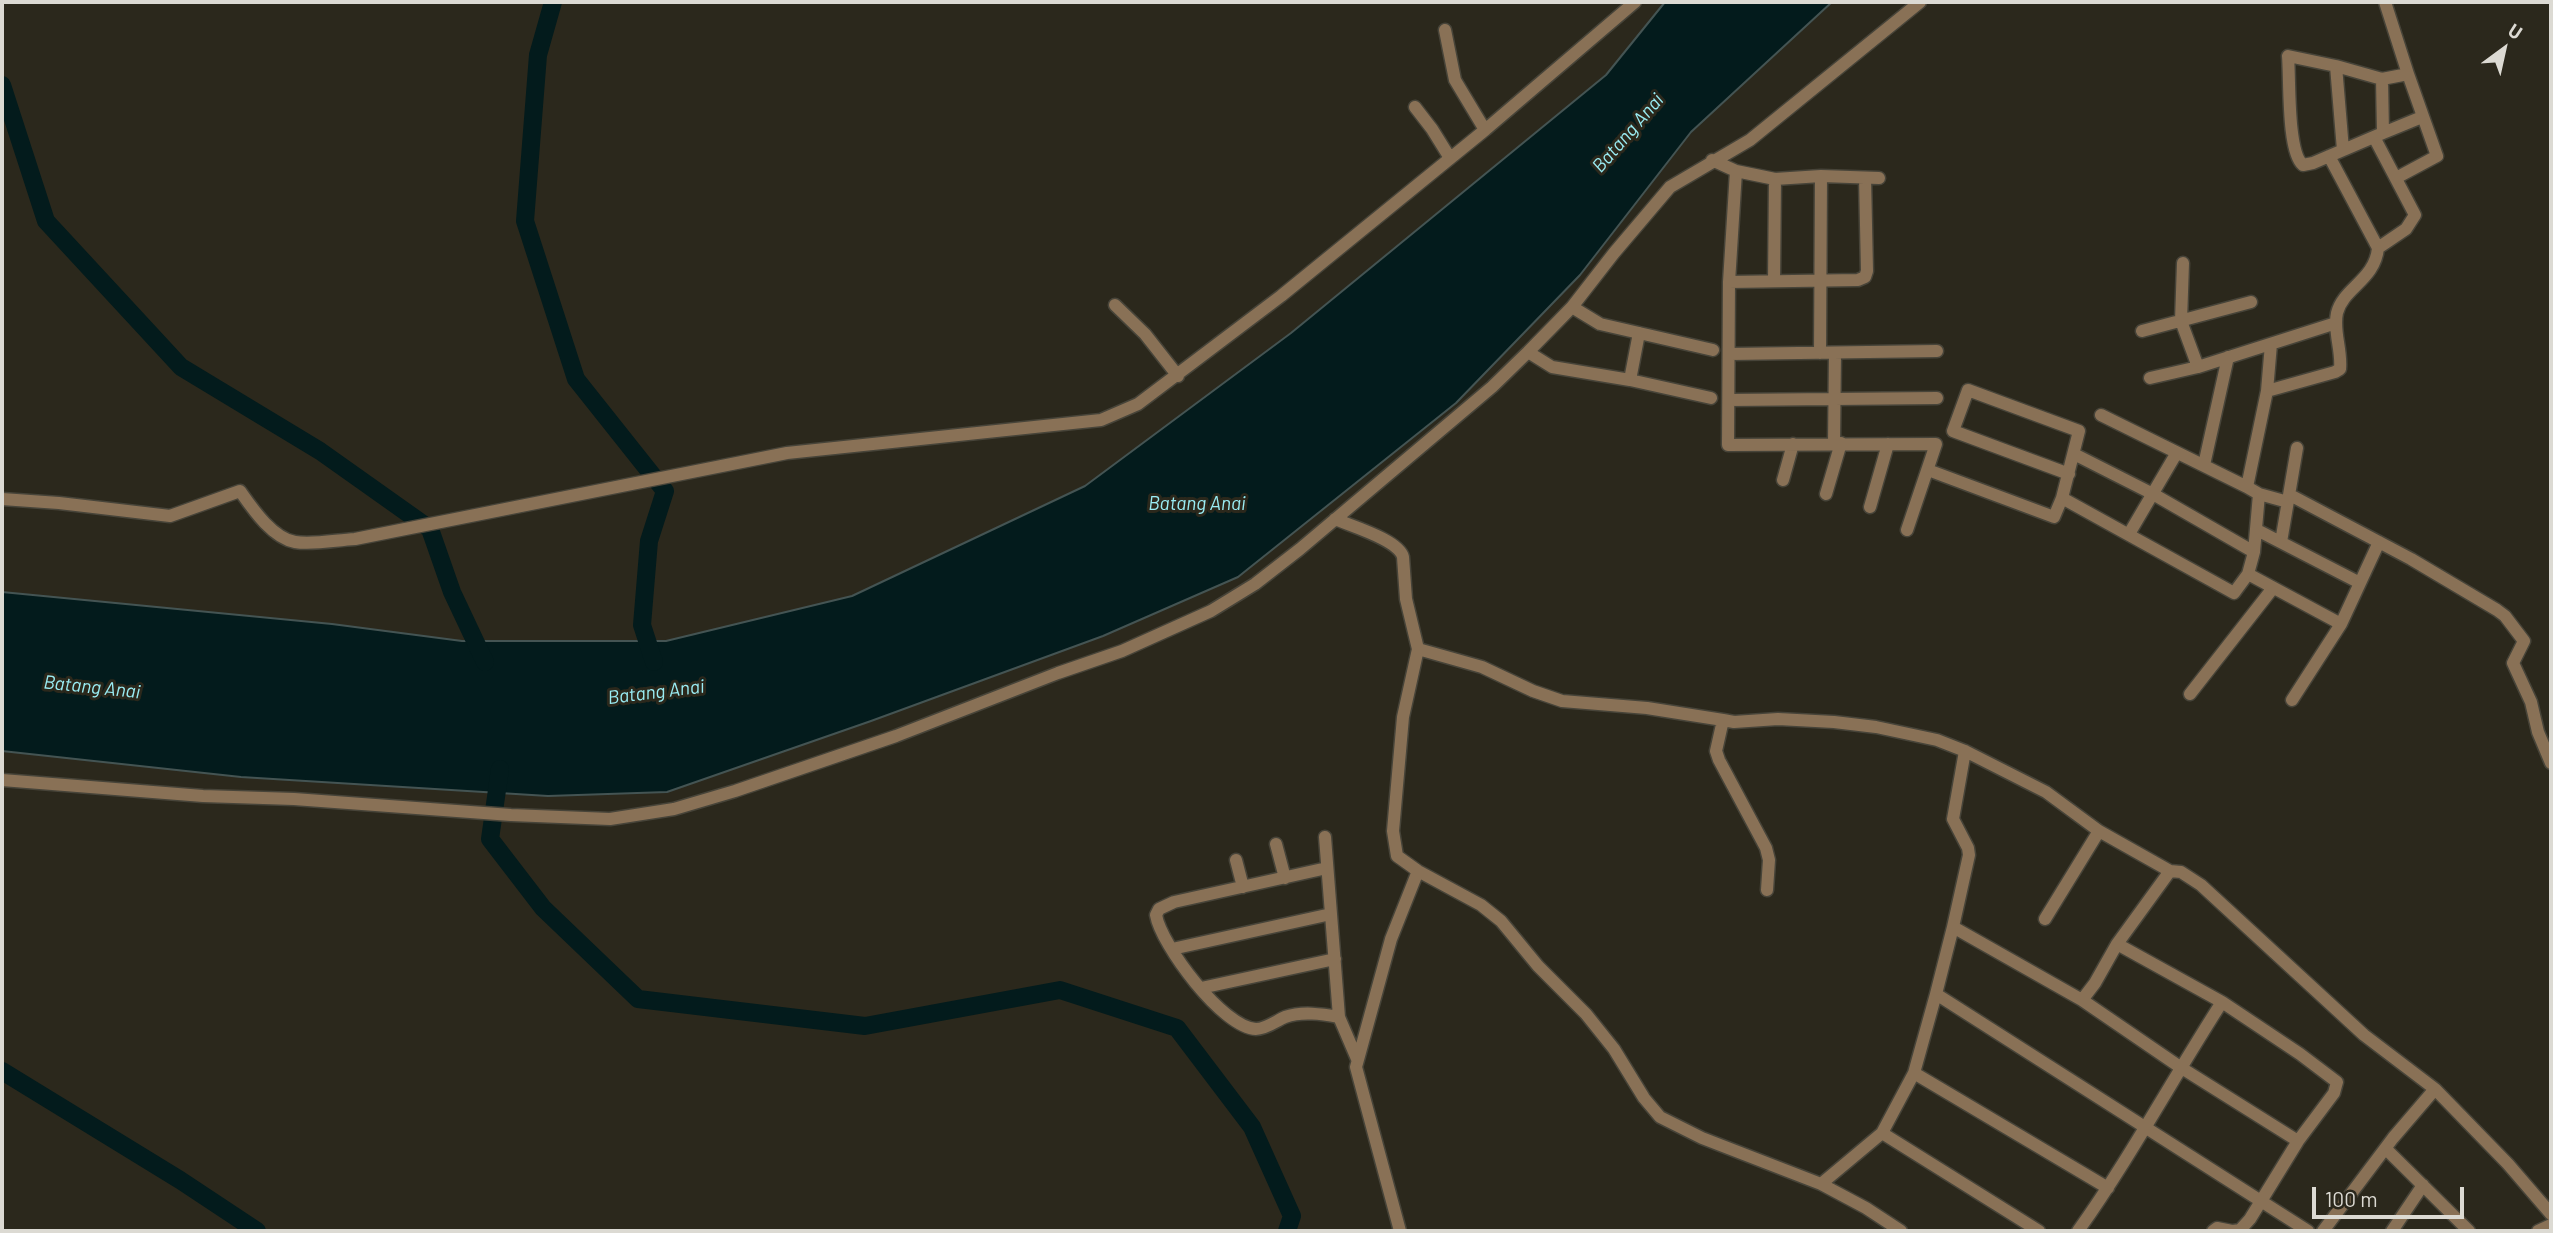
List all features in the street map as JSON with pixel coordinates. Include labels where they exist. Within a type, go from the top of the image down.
[{"type":"street","points":[[2,499],[170,516],[240,491],[273,529],[293,542],[355,539],[787,453],[1101,420],[1138,404],[1178,376],[1333,256],[1635,2]]},
{"type":"street","points":[[2,780],[203,796],[294,799],[511,815],[610,819],[652,814],[735,791],[896,736],[1122,651],[1211,611],[1255,584],[1335,519],[1492,387],[1528,352],[1572,307],[1671,187],[1712,160],[1731,153],[1750,140],[1920,2]]},
{"type":"street","points":[[2385,2],[2437,156],[2396,178]]},
{"type":"street","points":[[1445,30],[1455,80],[1485,130]]},
{"type":"street","points":[[2408,74],[2382,79],[2288,56],[2294,147],[2299,163],[2313,163],[2422,117]]},
{"type":"street","points":[[2336,66],[2343,150]]},
{"type":"street","points":[[2267,391],[2340,369],[2336,323],[2340,306],[2373,267],[2378,248],[2406,229],[2415,215],[2378,135],[2382,79]]},
{"type":"street","points":[[1415,107],[1450,158]]},
{"type":"street","points":[[2329,156],[2378,248]]},
{"type":"street","points":[[1712,160],[1737,171],[1775,179],[1821,176],[1872,178],[1866,275],[1858,280],[1729,282]]},
{"type":"street","points":[[1737,171],[1729,282],[1728,444],[1936,444],[1907,530]]},
{"type":"street","points":[[1820,353],[1821,176]]},
{"type":"street","points":[[1774,281],[1775,179]]},
{"type":"street","points":[[2183,262],[2181,321],[2198,367]]},
{"type":"street","points":[[2142,331],[2250,302]]},
{"type":"street","points":[[1115,305],[1145,334],[1178,376]]},
{"type":"street","points":[[1572,307],[1592,321],[1713,351]]},
{"type":"street","points":[[2150,378],[2198,367],[2336,323]]},
{"type":"street","points":[[1630,380],[1639,333]]},
{"type":"street","points":[[2247,487],[2267,391],[2271,344]]},
{"type":"street","points":[[1730,354],[1937,351]]},
{"type":"street","points":[[1528,352],[1552,368],[1630,380],[1712,398]]},
{"type":"street","points":[[1826,494],[1838,443],[1835,353]]},
{"type":"street","points":[[2204,465],[2228,357]]},
{"type":"street","points":[[1928,470],[2054,517],[2069,474],[2079,431],[1968,390],[1953,431],[2069,474]]},
{"type":"street","points":[[1729,400],[1937,398]]},
{"type":"street","points":[[2101,415],[2259,494],[2289,498],[2379,542],[2505,616],[2524,640],[2513,663],[2531,702],[2538,732],[2551,763]]},
{"type":"street","points":[[1870,507],[1888,443]]},
{"type":"street","points":[[1783,480],[1793,444]]},
{"type":"street","points":[[2281,542],[2297,448]]},
{"type":"street","points":[[2074,454],[2154,494],[2254,552]]},
{"type":"street","points":[[2129,534],[2176,454]]},
{"type":"street","points":[[2062,498],[2234,593],[2248,574],[2254,552],[2259,494]]},
{"type":"street","points":[[1335,519],[1393,544],[1402,551],[1406,599],[1418,649],[1404,717],[1393,831],[1398,856],[1418,871],[1481,905],[1501,921],[1538,966],[1586,1014],[1614,1049],[1644,1098],[1660,1117],[1702,1138],[1821,1184],[1866,1208],[1898,1231]]},
{"type":"street","points":[[2257,530],[2360,583]]},
{"type":"street","points":[[2292,700],[2341,624],[2379,542]]},
{"type":"street","points":[[2248,574],[2341,624]]},
{"type":"street","points":[[2190,694],[2273,588]]},
{"type":"street","points":[[1418,649],[1482,667],[1533,691],[1562,701],[1647,708],[1734,722],[1778,719],[1876,727],[1937,740],[1965,751],[2046,792],[2099,831],[2170,870],[2181,872],[2201,885],[2364,1035],[2435,1089],[2508,1164],[2551,1214]]},
{"type":"street","points":[[1723,720],[1716,751],[1766,848],[1769,860],[1767,890]]},
{"type":"street","points":[[1821,1184],[1882,1133],[1914,1073],[1969,855],[1953,814],[1965,751]]},
{"type":"street","points":[[2045,919],[2099,831]]},
{"type":"street","points":[[1325,838],[1339,1017],[1357,1059]]},
{"type":"street","points":[[1276,844],[1284,878]]},
{"type":"street","points":[[1236,860],[1243,887]]},
{"type":"street","points":[[1327,868],[1174,902],[1159,909],[1156,915],[1157,923],[1172,949],[1200,988],[1230,1017],[1246,1028],[1259,1029],[1288,1016],[1307,1014],[1339,1017]]},
{"type":"street","points":[[2082,1000],[2095,984],[2117,944],[2170,870]]},
{"type":"street","points":[[1400,1231],[1358,1075],[1357,1059],[1391,940],[1418,871]]},
{"type":"street","points":[[1172,949],[1331,914]]},
{"type":"street","points":[[1953,927],[2082,1000],[2180,1067],[2298,1141]]},
{"type":"street","points":[[2117,944],[2222,1002],[2337,1082],[2334,1093],[2298,1141],[2244,1226],[2240,1230],[2217,1228],[2213,1231]]},
{"type":"street","points":[[1200,988],[1335,959]]},
{"type":"street","points":[[1936,994],[2308,1231]]},
{"type":"street","points":[[2078,1231],[2108,1188],[2222,1002]]},
{"type":"street","points":[[1914,1073],[2108,1188]]},
{"type":"street","points":[[2323,1231],[2435,1089]]},
{"type":"street","points":[[1882,1133],[2039,1231]]},
{"type":"street","points":[[2386,1149],[2464,1230]]},
{"type":"street","points":[[2392,1231],[2423,1185]]},
{"type":"street","points":[[2538,1231],[2551,1225]]},
{"type":"water","name":"Batang Anai","points":[[1665,2],[1832,2],[1691,132],[1580,275],[1456,403],[1238,577],[1103,636],[667,792],[548,796],[241,777],[2,751],[2,592],[332,624],[462,641],[666,641],[852,596],[1085,486],[1291,333],[1606,75]]},
{"type":"waterway","points":[[553,2],[538,55],[525,221],[576,379],[665,491],[649,541],[642,625],[654,662]]},
{"type":"waterway","points":[[2,85],[46,221],[181,367],[320,451],[430,529],[452,592],[485,662]]},
{"type":"waterway","points":[[500,769],[490,839],[543,908],[638,999],[865,1026],[1060,990],[1177,1028],[1252,1127],[1292,1216],[1287,1231]]},
{"type":"waterway","points":[[2,1071],[180,1180],[257,1231]]}]
